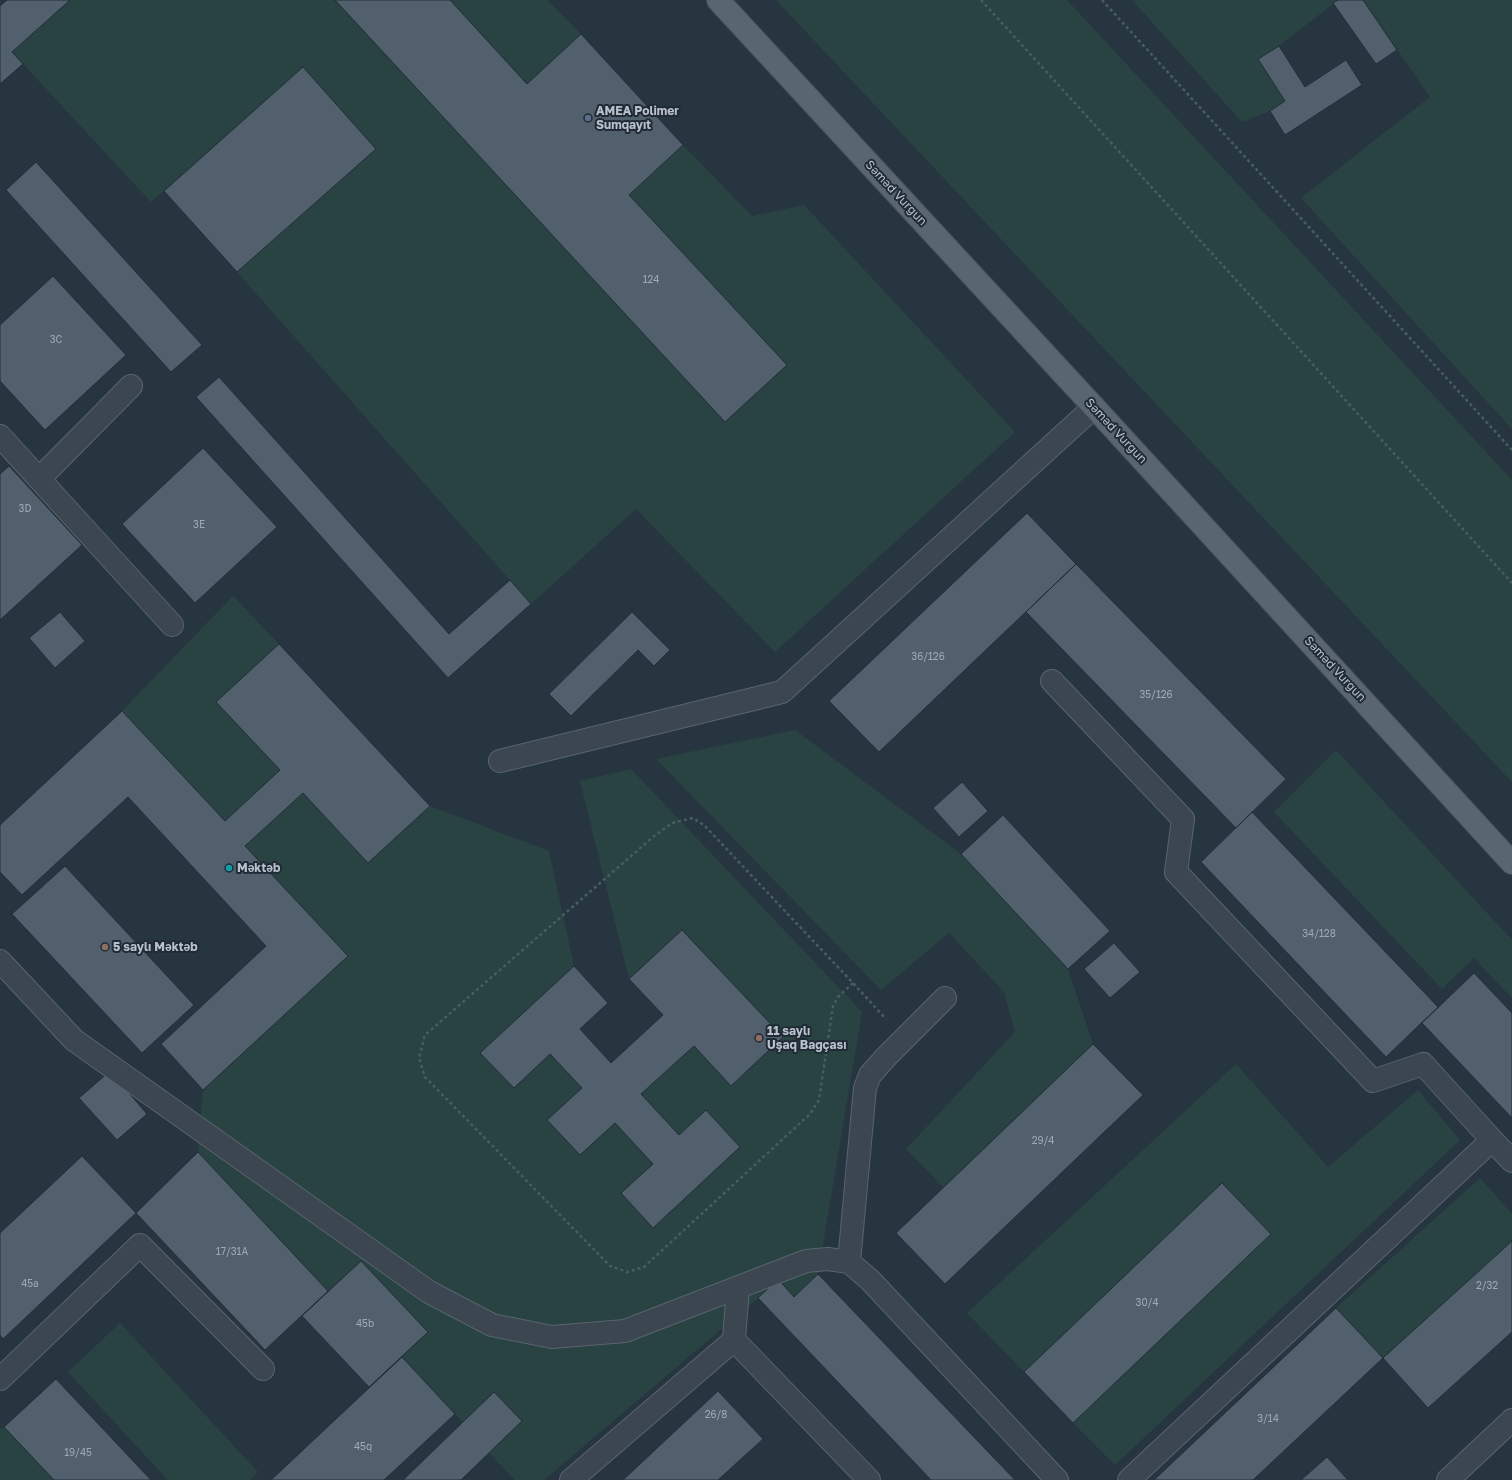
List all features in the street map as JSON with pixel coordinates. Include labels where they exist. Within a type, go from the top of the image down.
[{"type":"main road","name":"Səməd Vurğun","points":[[721,1],[1512,863]]},
{"type":"street","points":[[39,479],[131,386]]},
{"type":"street","points":[[500,761],[782,692],[1094,407]]},
{"type":"street","points":[[0,436],[172,625]]},
{"type":"street","points":[[1052,681],[1183,819],[1176,872],[1373,1081],[1423,1064],[1512,1161]]},
{"type":"street","points":[[0,962],[74,1040],[428,1292],[492,1325],[552,1337],[625,1331],[806,1261],[828,1259],[849,1262],[870,1280],[1056,1480]]},
{"type":"street","points":[[849,1262],[865,1088],[870,1075],[945,998]]},
{"type":"street","points":[[1129,1480],[1492,1140]]},
{"type":"street","points":[[0,1380],[140,1245],[263,1369]]},
{"type":"street","points":[[571,1480],[734,1340],[738,1287]]},
{"type":"street","points":[[734,1340],[864,1478]]},
{"type":"street","points":[[1448,1480],[1512,1420]]},
{"type":"path","points":[[981,0],[1512,583]]},
{"type":"path","points":[[1102,0],[1512,450]]},
{"type":"path","points":[[853,983],[838,997],[834,1006],[819,1100],[810,1114],[644,1267],[627,1272],[610,1266],[425,1077],[419,1058],[425,1035],[653,837],[672,823],[693,818],[705,826],[905,1038]]},
{"type":"green space","points":[[70,0],[335,0],[725,422],[786,365],[629,195],[683,145],[752,216],[804,205],[1015,432],[775,652],[636,509],[531,604],[237,272],[376,149],[303,67],[151,202],[12,52]]},
{"type":"green space","points":[[450,0],[547,0],[581,34],[527,84]]},
{"type":"green space","points":[[776,0],[1067,0],[1512,480],[1512,782]]},
{"type":"green space","points":[[1132,0],[1338,0],[1279,46],[1258,59],[1285,101],[1270,111],[1242,122]]},
{"type":"green space","points":[[1363,0],[1512,0],[1512,429],[1301,198],[1430,97]]},
{"type":"green space","points":[[233,596],[279,644],[217,702],[280,770],[225,821],[122,711]]},
{"type":"green space","points":[[795,730],[961,854],[1068,969],[1093,1044],[943,1187],[906,1149],[1015,1032],[1004,992],[949,933],[881,990],[656,759]]},
{"type":"green space","points":[[1336,750],[1512,940],[1512,998],[1474,958],[1442,989],[1274,812]]},
{"type":"green space","points":[[631,769],[862,1012],[818,1274],[794,1297],[778,1279],[758,1298],[544,1480],[515,1480],[489,1453],[522,1421],[494,1392],[463,1422],[402,1357],[428,1332],[361,1261],[328,1291],[198,1152],[203,1090],[348,956],[245,846],[303,793],[368,863],[430,806],[549,851],[574,966],[481,1053],[514,1088],[550,1054],[582,1088],[547,1120],[580,1155],[615,1123],[653,1164],[621,1193],[653,1228],[740,1147],[706,1110],[679,1135],[641,1094],[694,1046],[731,1086],[783,1037],[682,930],[629,979],[580,781]]},
{"type":"green space","points":[[1236,1064],[1328,1167],[1418,1090],[1460,1140],[1115,1465],[1073,1423],[1271,1234],[1222,1183],[1024,1372],[967,1313]]},
{"type":"green space","points":[[1480,1178],[1512,1214],[1512,1241],[1383,1358],[1336,1308]]},
{"type":"green space","points":[[120,1323],[258,1472],[250,1480],[168,1480],[68,1372]]},
{"type":"green space","points":[[4,1427],[54,1480],[0,1480],[0,1430]]},
{"type":"building","points":[[7,0],[70,0],[12,52],[23,64],[0,84],[0,6]]},
{"type":"building","points":[[335,0],[450,0],[527,84],[581,34],[683,145],[629,195],[787,365],[725,422]]},
{"type":"building","points":[[1338,0],[1363,0],[1397,50],[1376,64],[1333,3]]},
{"type":"building","points":[[1279,46],[1305,87],[1346,60],[1362,85],[1285,135],[1270,111],[1285,101],[1258,59]]},
{"type":"building","points":[[303,67],[376,149],[237,272],[164,191]]},
{"type":"building","points":[[36,162],[202,345],[171,372],[6,190]]},
{"type":"building","points":[[53,276],[126,355],[45,430],[0,381],[0,325]]},
{"type":"building","points":[[219,377],[449,634],[510,580],[531,604],[448,678],[196,397]]},
{"type":"building","points":[[203,448],[277,527],[195,603],[122,524]]},
{"type":"building","points":[[9,466],[82,545],[0,620],[0,474]]},
{"type":"building","points":[[1027,513],[1076,564],[879,752],[829,701]]},
{"type":"building","points":[[1076,564],[1286,779],[1236,828],[1026,612]]},
{"type":"building","points":[[60,612],[85,641],[55,668],[29,638]]},
{"type":"building","points":[[632,612],[670,650],[654,666],[638,650],[571,716],[549,694]]},
{"type":"building","name":"Məktəb","points":[[279,644],[430,806],[368,863],[303,793],[245,846],[348,956],[203,1090],[161,1044],[266,946],[128,797],[22,895],[0,872],[0,825],[122,711],[225,821],[280,770],[216,702]]},
{"type":"building","points":[[962,782],[988,811],[959,837],[933,808]]},
{"type":"building","points":[[1252,812],[1438,1007],[1386,1057],[1201,862]]},
{"type":"building","points":[[1003,815],[1110,931],[1068,969],[961,854]]},
{"type":"building","points":[[65,866],[194,1005],[142,1053],[12,914]]},
{"type":"building","points":[[682,930],[783,1037],[731,1086],[694,1046],[641,1094],[679,1135],[706,1110],[740,1147],[653,1228],[621,1193],[653,1164],[615,1123],[580,1155],[547,1120],[582,1088],[550,1054],[514,1088],[480,1053],[574,966],[608,1003],[580,1029],[611,1063],[663,1015],[629,979]]},
{"type":"building","points":[[1114,943],[1140,972],[1110,998],[1084,969]]},
{"type":"building","points":[[1474,973],[1512,1013],[1512,1118],[1422,1023]]},
{"type":"building","points":[[1093,1044],[1143,1095],[945,1284],[896,1233]]},
{"type":"building","points":[[110,1071],[147,1114],[117,1140],[79,1098]]},
{"type":"building","points":[[198,1152],[328,1291],[265,1350],[136,1213]]},
{"type":"building","points":[[82,1156],[136,1213],[3,1339],[0,1335],[0,1233]]},
{"type":"building","points":[[1222,1183],[1271,1234],[1073,1423],[1024,1372]]},
{"type":"building","points":[[1512,1241],[1512,1332],[1428,1408],[1383,1358]]},
{"type":"building","points":[[361,1261],[428,1332],[369,1387],[302,1316]]},
{"type":"building","points":[[818,1274],[1015,1480],[931,1480],[758,1298],[778,1279],[794,1297]]},
{"type":"building","points":[[1336,1308],[1383,1358],[1253,1480],[1154,1480]]},
{"type":"building","points":[[402,1357],[455,1414],[384,1480],[271,1480]]},
{"type":"building","points":[[56,1379],[151,1480],[54,1480],[4,1427]]},
{"type":"building","points":[[718,1391],[763,1439],[718,1480],[623,1480]]},
{"type":"building","points":[[494,1392],[522,1421],[461,1480],[403,1480]]},
{"type":"building","points":[[1327,1457],[1348,1480],[1301,1480]]},
{"type":"place","name":"AMEA Polimer Sumqayıt","points":[[588,118]]},
{"type":"place","name":"Məktəb","points":[[229,868]]},
{"type":"place","name":"5 saylı Məktəb","points":[[105,947]]},
{"type":"place","name":"11 saylı Uşaq Bağçası","points":[[759,1038]]}]
